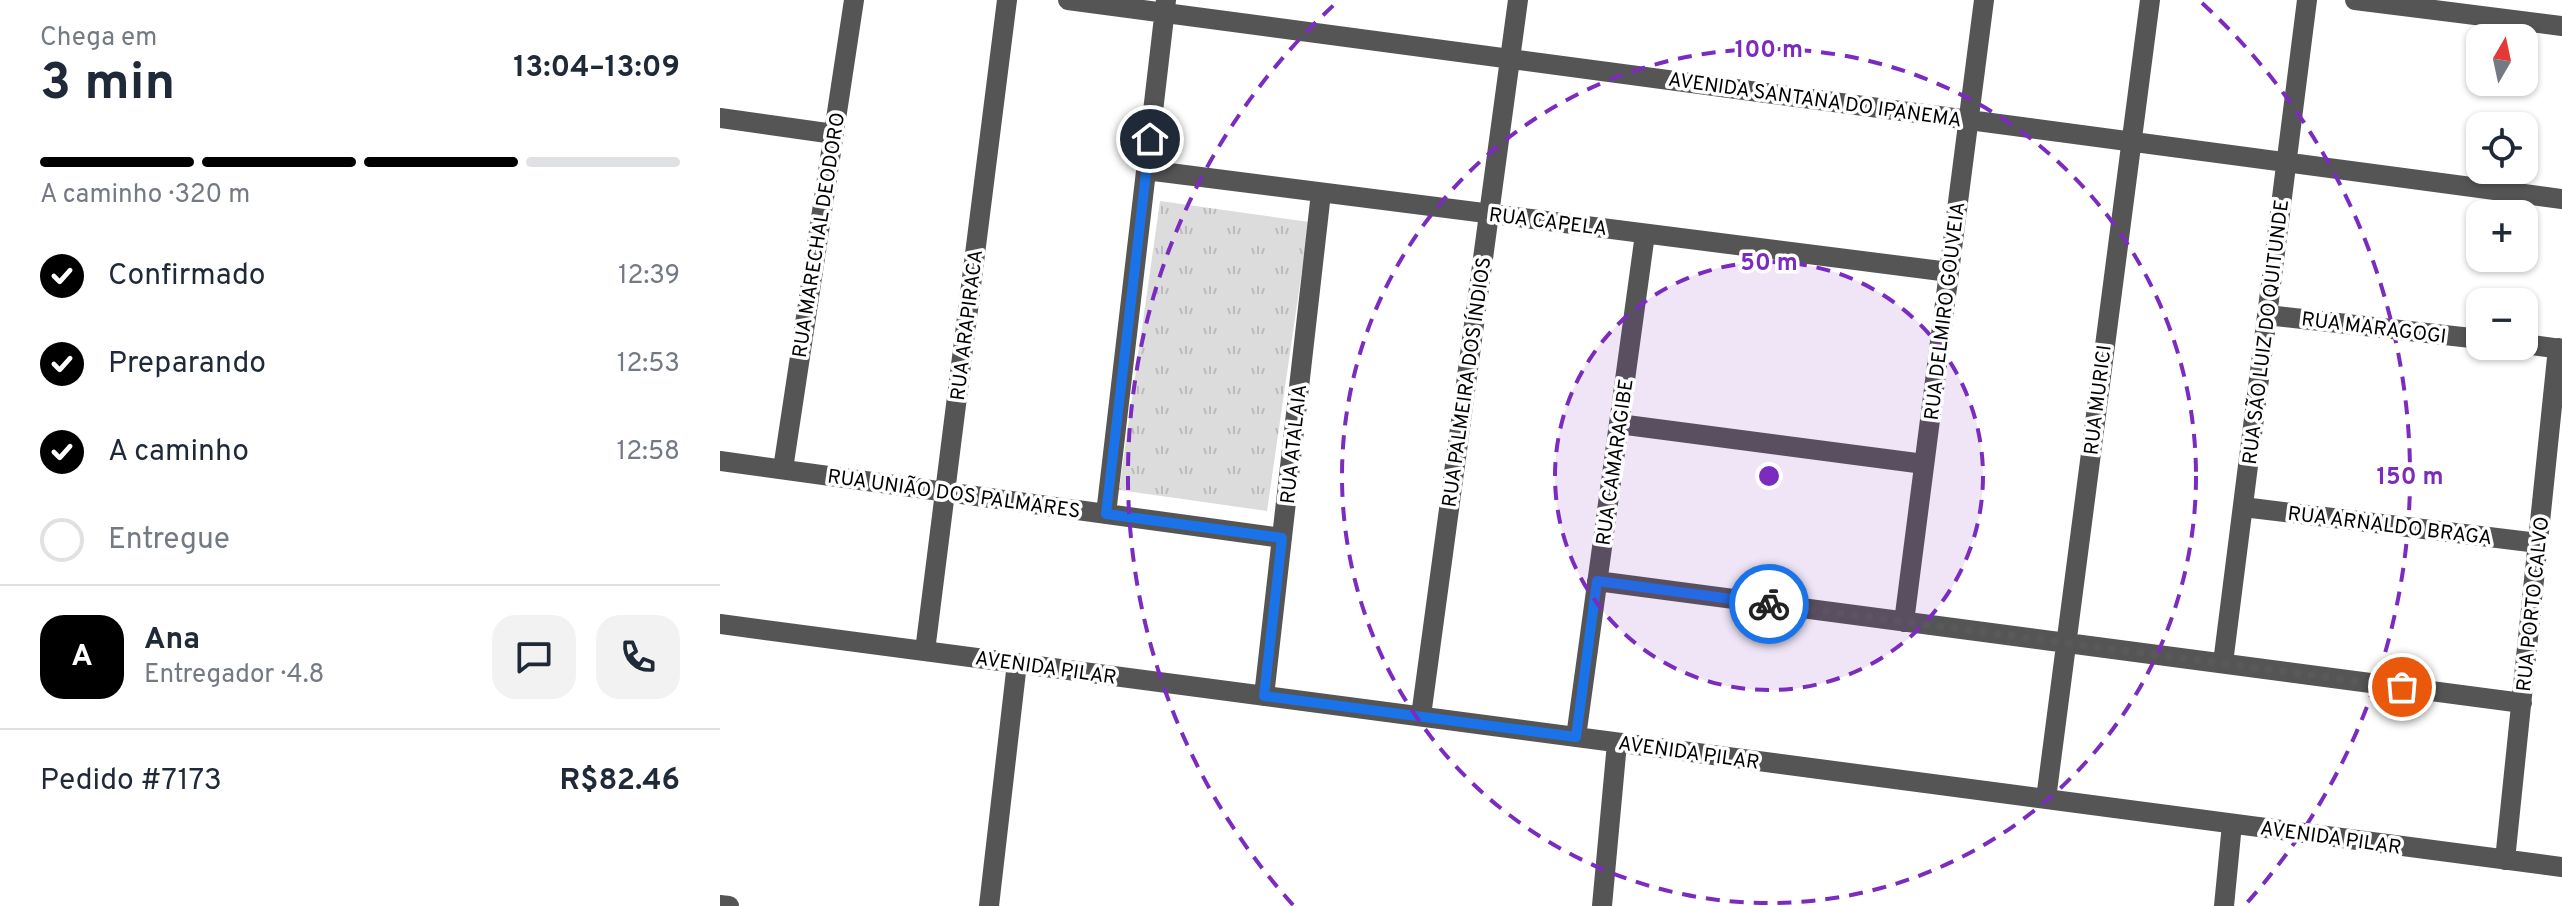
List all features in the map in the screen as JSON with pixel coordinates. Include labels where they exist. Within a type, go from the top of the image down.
[{"type":"street","name":"RUA MARECHAL DEODORO","points":[[783,469],[854,0]]},
{"type":"street","name":"RUA ARAPIRACA","points":[[925,651],[1007,0]]},
{"type":"street","name":"AVENIDA SANTANA DO IPANEMA","points":[[1068,0],[1165,6],[1510,59],[2562,199]]},
{"type":"street","name":"RUA PALMEIRA DOS ÍNDIOS","points":[[1421,716],[1518,0]]},
{"type":"street","name":"RUA DELMIRO GOUVEIA","points":[[1904,622],[1984,0]]},
{"type":"street","name":"RUA MURICI","points":[[2046,799],[2150,0]]},
{"type":"street","name":"RUA SÃO LUIZ DO QUITUNDE","points":[[2223,663],[2307,0]]},
{"type":"street","points":[[2355,0],[2562,26]]},
{"type":"street","points":[[1106,514],[1165,6]]},
{"type":"street","points":[[720,118],[834,134]]},
{"type":"street","name":"RUA CAPELA","points":[[1146,170],[1949,272]]},
{"type":"street","name":"RUA ATALAIA","points":[[1264,696],[1321,193]]},
{"type":"street","name":"RUA CAMARAGIBE","points":[[1576,737],[1645,234]]},
{"type":"street","name":"RUA MARAGOGI","points":[[2267,315],[2466,337]]},
{"type":"street","points":[[2538,346],[2560,348]]},
{"type":"street","name":"RUA PORTO CALVO","points":[[2505,860],[2560,348]]},
{"type":"street","points":[[1619,424],[1924,464]]},
{"type":"street","name":"RUA UNIÃO DOS PALMARES","points":[[720,461],[1282,538]]},
{"type":"street","name":"RUA ARNALDO BRAGA","points":[[2243,507],[2538,543]]},
{"type":"street","points":[[1597,581],[2522,703]]},
{"type":"street","name":"AVENIDA PILAR","points":[[720,624],[2562,867]]},
{"type":"street","points":[[989,906],[1017,663]]},
{"type":"street","points":[[1602,906],[1617,743]]},
{"type":"street","points":[[2224,906],[2232,824]]},
{"type":"street","points":[[720,905],[729,906]]},
{"type":"green space","points":[[1160,201],[1309,222],[1267,511],[1119,490]]},
{"type":"way so far","points":[[1769,604],[2402,687]]},
{"type":"route","points":[[1150,139],[1106,514],[1282,538],[1264,696],[1576,737],[1597,581],[1769,604]]}]
